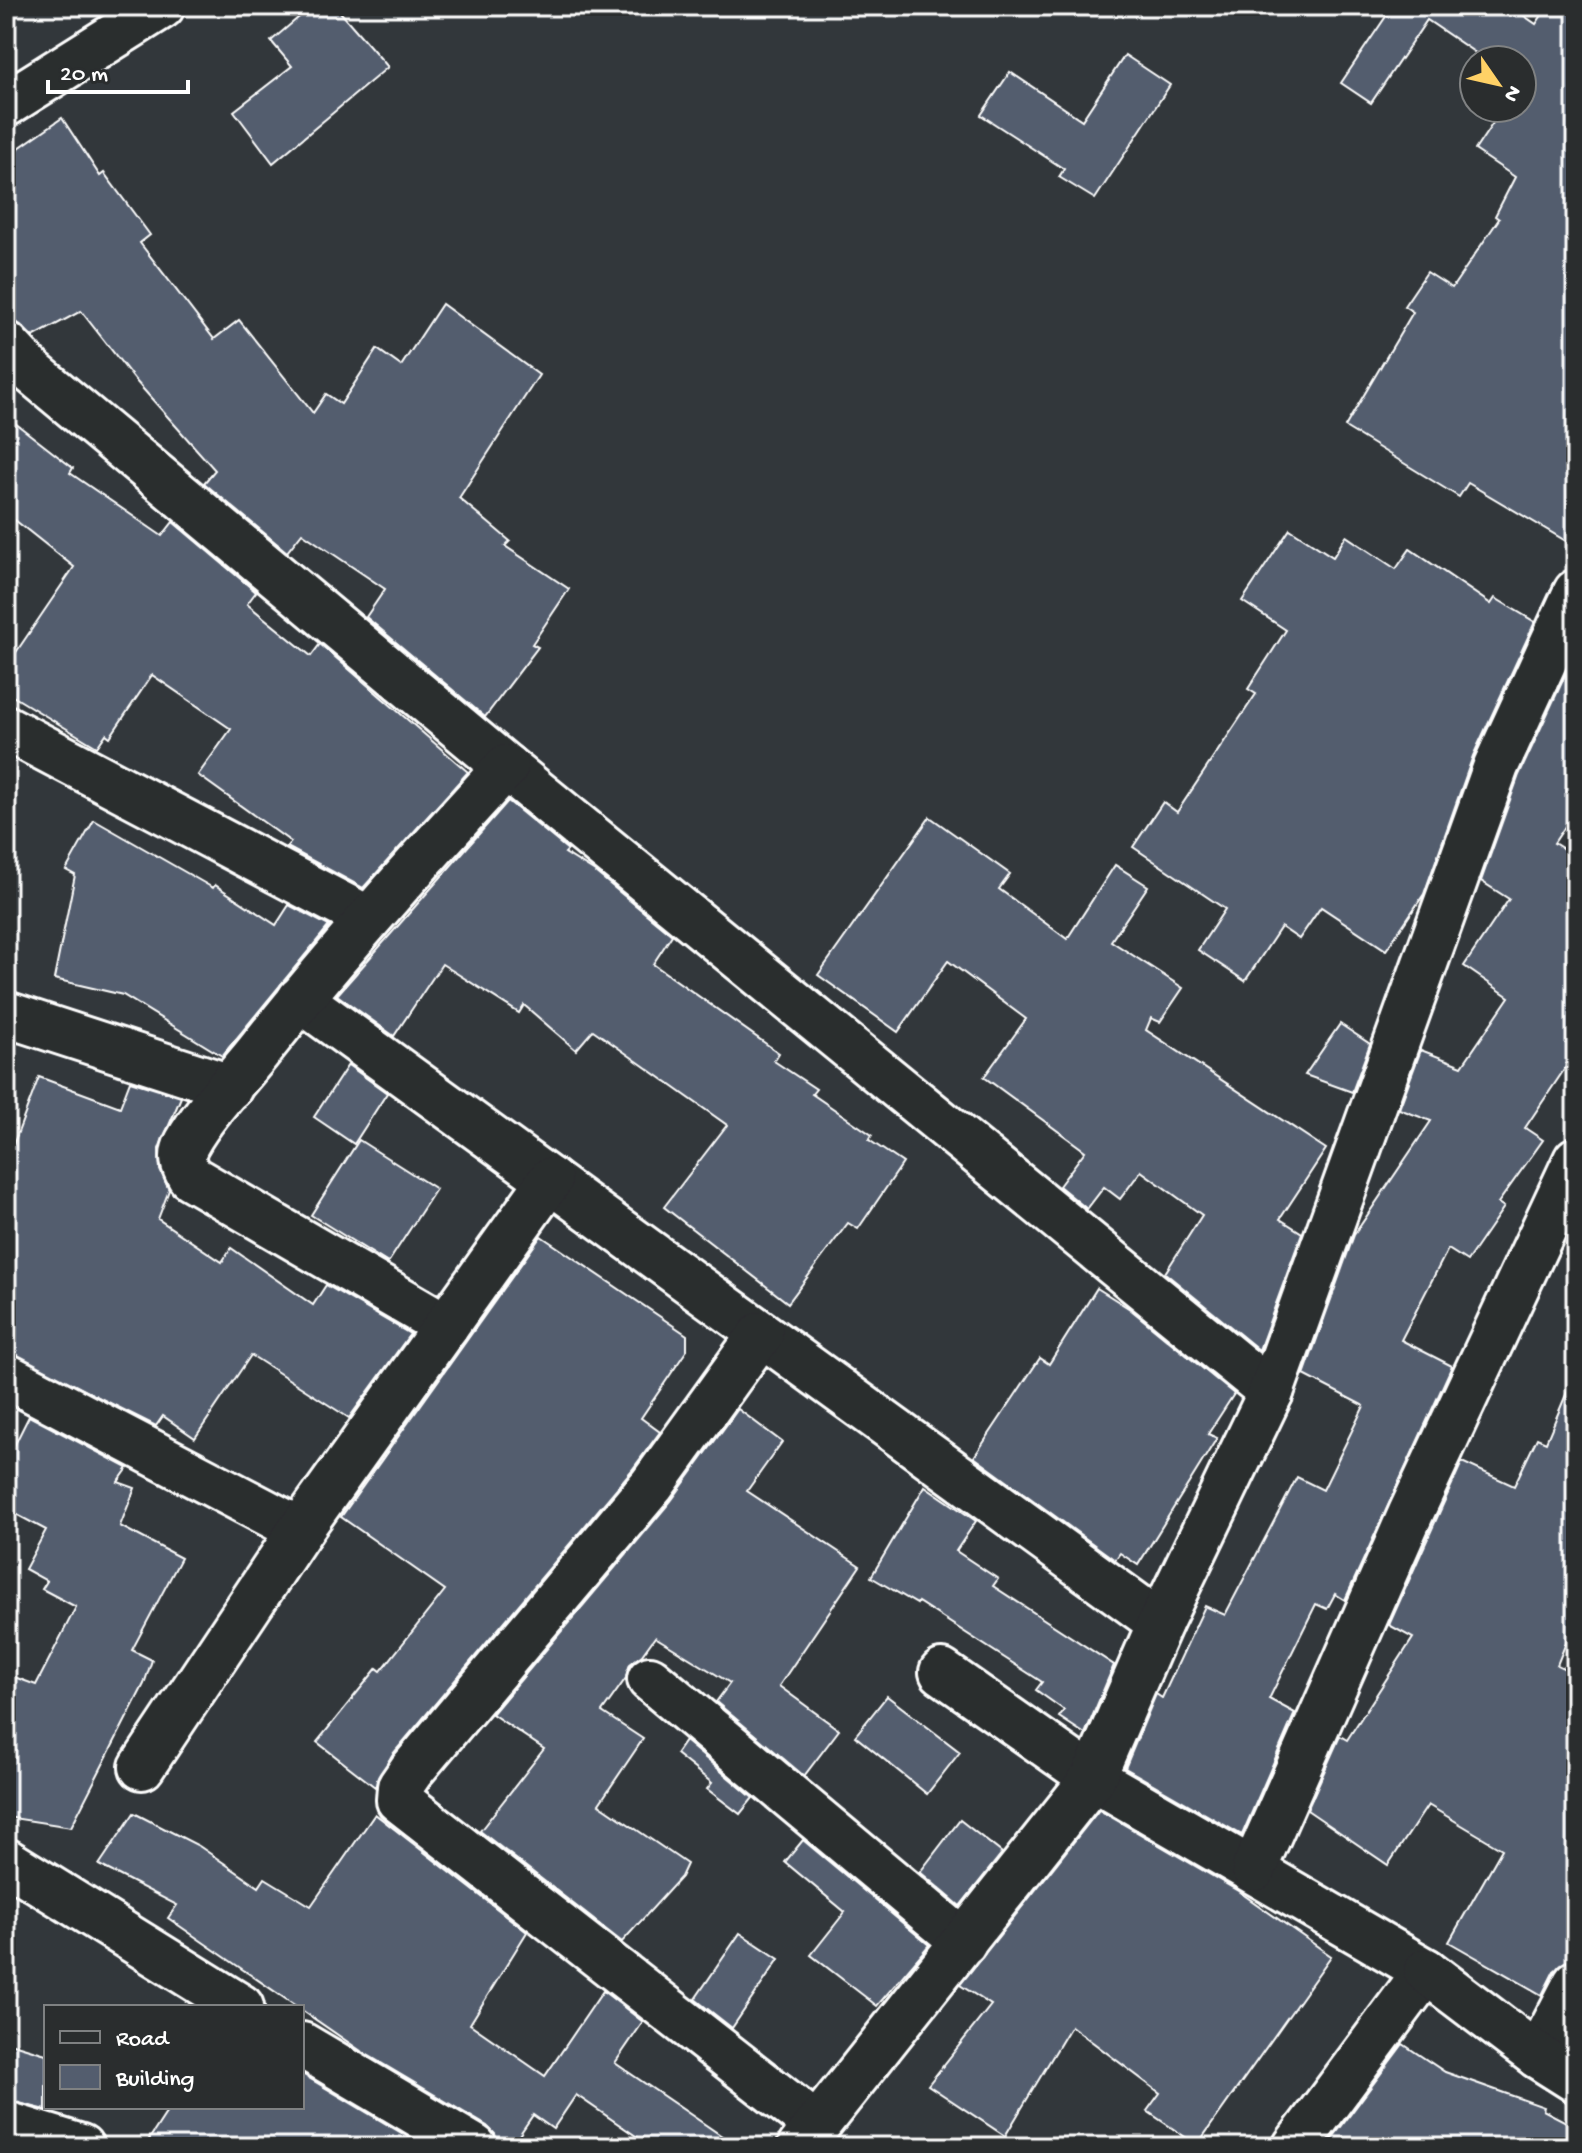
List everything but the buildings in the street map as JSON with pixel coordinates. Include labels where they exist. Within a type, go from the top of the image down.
[{"type":"street","points":[[6,104],[162,6]]},
{"type":"street","points":[[6,344],[31,371],[506,767],[1271,1392]]},
{"type":"street","points":[[761,1334],[652,1485],[411,1771],[400,1787],[399,1800],[809,2136],[1093,1778],[1160,1623],[1271,1392],[1496,766],[1576,592]]},
{"type":"street","points":[[6,728],[367,918]]},
{"type":"street","points":[[446,1326],[190,1177],[183,1165],[187,1144],[300,999],[367,918],[506,767]]},
{"type":"street","points":[[300,999],[1160,1623]]},
{"type":"street","points":[[6,1014],[230,1087]]},
{"type":"street","points":[[1254,1869],[1411,1513],[1576,1160]]},
{"type":"street","points":[[142,1767],[300,1530],[550,1180]]},
{"type":"street","points":[[6,1376],[300,1530]]},
{"type":"street","points":[[942,1672],[1093,1778],[1426,1971],[1538,2056],[1576,2080]]},
{"type":"street","points":[[650,1679],[964,1942]]},
{"type":"street","points":[[6,1861],[238,2005]]},
{"type":"street","points":[[1295,2147],[1426,1971]]},
{"type":"street","points":[[1538,2056],[1576,1983]]},
{"type":"street","points":[[304,2046],[474,2147]]},
{"type":"street","points":[[6,2124],[81,2147]]}]
